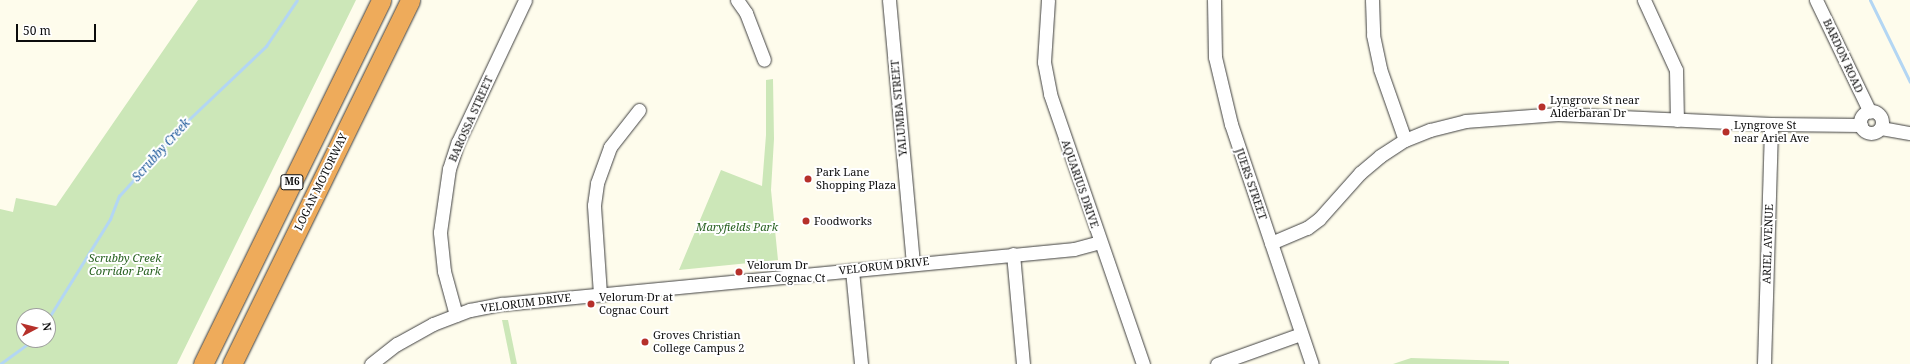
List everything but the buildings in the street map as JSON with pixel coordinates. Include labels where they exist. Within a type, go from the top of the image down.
[{"type":"highway","name":"M6","points":[[203,364],[381,0]]},
{"type":"highway","name":"LOGAN MOTORWAY","points":[[232,364],[410,0]]},
{"type":"street","name":"BAROSSA STREET","points":[[456,315],[444,271],[440,232],[449,169],[458,142],[525,0]]},
{"type":"street","points":[[737,0],[746,13],[764,60]]},
{"type":"street","name":"YALUMBA STREET","points":[[889,0],[913,263]]},
{"type":"street","name":"AQUARIUS DRIVE","points":[[1048,0],[1044,44],[1047,84],[1143,364]]},
{"type":"street","name":"JUERS STREET","points":[[1214,0],[1215,57],[1222,93],[1312,364]]},
{"type":"street","points":[[1372,0],[1373,35],[1380,69],[1405,140]]},
{"type":"street","points":[[1644,0],[1676,70],[1677,120]]},
{"type":"street","name":"BARDON ROAD","points":[[1816,0],[1870,112]]},
{"type":"street","points":[[600,294],[594,205],[597,183],[610,147],[639,110]]},
{"type":"street","points":[[1860,125],[1863,115],[1870,112],[1876,113],[1881,118],[1881,128]]},
{"type":"street","points":[[1271,243],[1314,224],[1360,173],[1380,156],[1405,140],[1430,130],[1464,121],[1558,114],[1771,124],[1860,125],[1865,131],[1872,134],[1881,128],[1910,133]]},
{"type":"street","name":"ARIEL AVENUE","points":[[1764,364],[1771,124]]},
{"type":"street","name":"VELORUM DRIVE","points":[[371,364],[409,337],[456,315],[502,304],[913,263],[1074,249],[1100,242]]},
{"type":"street","points":[[1013,254],[1023,364]]},
{"type":"street","points":[[852,270],[861,364]]},
{"type":"street","points":[[1217,364],[1301,334]]},
{"type":"green space","name":"Scrubby Creek Corridor Park","points":[[198,0],[356,0],[177,364],[0,364],[0,209],[13,212],[16,198],[56,206]]},
{"type":"green space","name":"Maryfields Park","points":[[773,79],[774,139],[771,190],[778,260],[679,270],[721,170],[762,186],[766,135],[766,80]]},
{"type":"green space","points":[[502,320],[508,320],[517,364],[511,364]]},
{"type":"green space","points":[[1411,358],[1509,361],[1509,364],[1393,364]]},
{"type":"waterway","name":"Scrubby Creek","points":[[55,308],[110,219],[119,196],[185,123],[266,46],[297,0]]},
{"type":"waterway","points":[[1870,0],[1910,82]]},
{"type":"waterway","name":"Scrubby Creek","points":[[0,364],[22,348]]},
{"type":"place","name":"Lyngrove St near Alderbaran Dr","points":[[1542,107]]},
{"type":"place","name":"Lyngrove St near Ariel Ave","points":[[1726,132]]},
{"type":"place","name":"Park Lane Shopping Plaza","points":[[808,179]]},
{"type":"place","name":"Foodworks","points":[[806,221]]},
{"type":"place","name":"Velorum Dr near Cognac Ct","points":[[739,272]]},
{"type":"place","name":"Velorum Dr at Cognac Court","points":[[591,304]]},
{"type":"place","name":"Groves Christian College Campus 2","points":[[645,342]]}]
